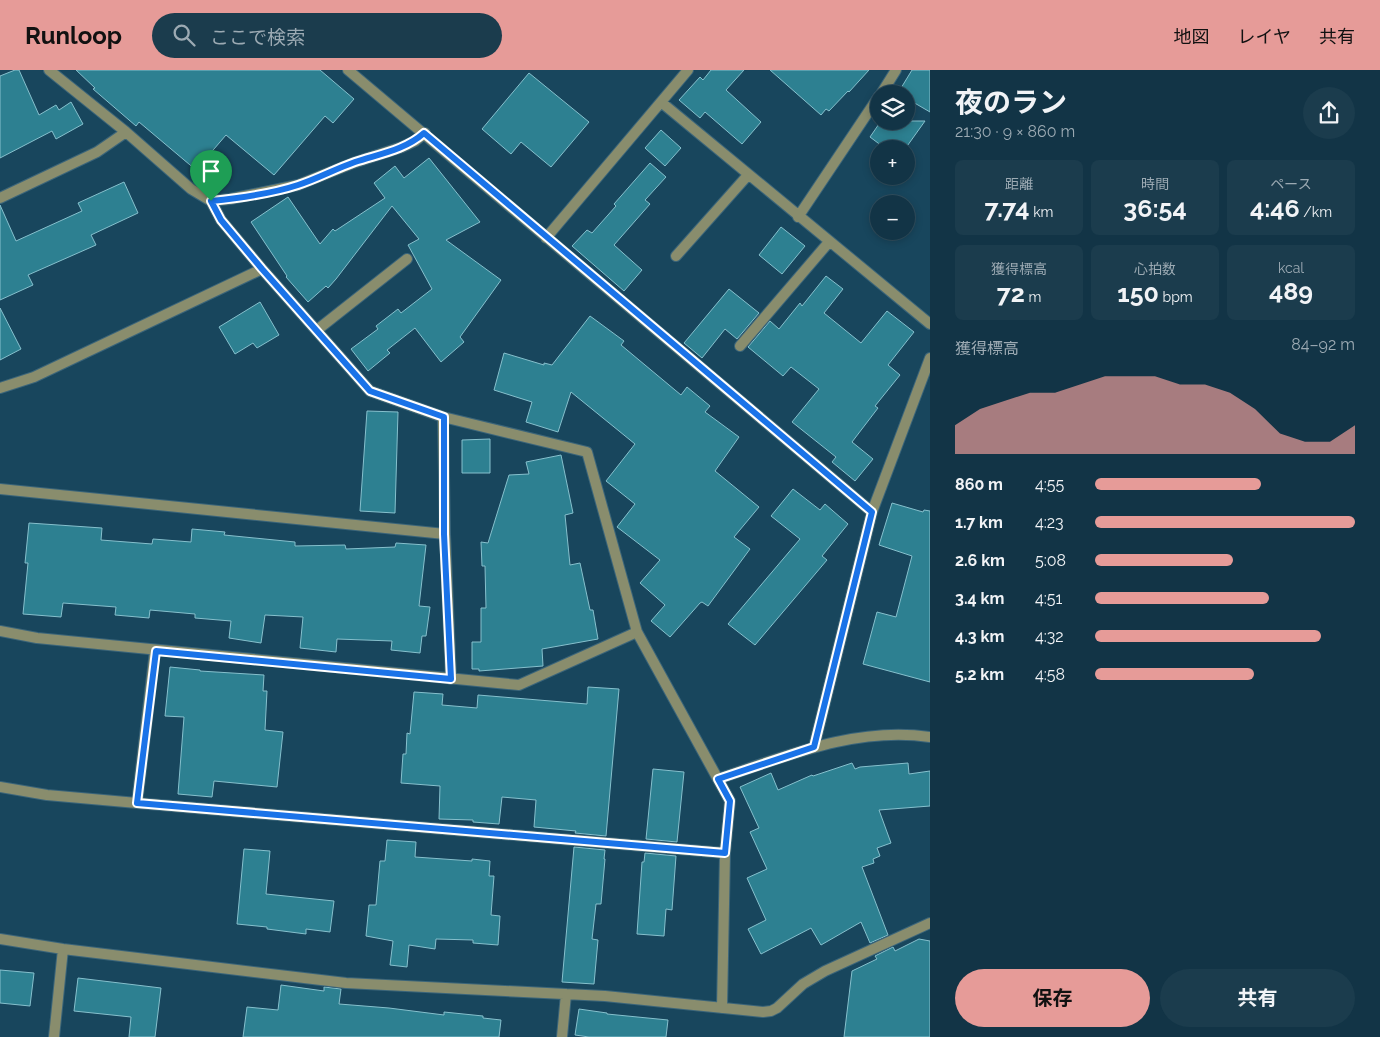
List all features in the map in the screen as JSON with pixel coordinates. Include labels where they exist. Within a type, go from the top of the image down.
[{"type":"street","points":[[49,70],[126,132],[192,189],[211,201],[221,220],[262,269],[370,391],[444,417],[586,452],[637,632],[730,801],[725,853],[722,1008]]},
{"type":"street","points":[[348,70],[872,512]]},
{"type":"street","points":[[546,238],[688,70]]},
{"type":"street","points":[[886,85],[896,70]]},
{"type":"street","points":[[660,102],[930,324]]},
{"type":"street","points":[[798,217],[870,110]]},
{"type":"street","points":[[0,198],[96,152],[126,132]]},
{"type":"street","points":[[211,201],[298,185],[353,163],[402,147],[415,141],[424,133]]},
{"type":"street","points":[[676,256],[748,175]]},
{"type":"street","points":[[740,346],[829,242]]},
{"type":"street","points":[[317,330],[406,259]]},
{"type":"street","points":[[0,388],[34,377],[262,269]]},
{"type":"street","points":[[814,747],[872,512],[930,358]]},
{"type":"street","points":[[444,417],[444,534],[451,679]]},
{"type":"street","points":[[0,489],[444,534]]},
{"type":"street","points":[[0,631],[37,638],[156,651],[519,685],[637,632]]},
{"type":"street","points":[[137,803],[156,651]]},
{"type":"street","points":[[718,779],[814,747],[876,736],[900,734],[930,737]]},
{"type":"street","points":[[0,787],[47,795],[725,853]]},
{"type":"street","points":[[0,939],[63,950],[346,983],[566,994],[771,1011],[803,984],[826,970],[930,923]]},
{"type":"street","points":[[54,1037],[63,950]]},
{"type":"street","points":[[562,1037],[566,994]]},
{"type":"building","points":[[19,70],[39,115],[56,105],[59,110],[71,102],[83,124],[56,139],[52,131],[0,158],[0,76]]},
{"type":"building","points":[[76,70],[320,70],[354,99],[333,123],[325,116],[274,175],[226,135],[196,170],[139,122],[136,126],[93,89],[95,88]]},
{"type":"building","points":[[711,70],[744,70],[726,90],[761,122],[742,144],[705,112],[700,118],[679,100],[700,77],[703,80]]},
{"type":"building","points":[[770,70],[869,70],[829,111],[826,109],[821,115]]},
{"type":"building","points":[[912,70],[930,70],[930,112],[915,103],[915,85],[903,85]]},
{"type":"building","points":[[529,73],[589,122],[551,167],[521,142],[511,154],[482,129]]},
{"type":"building","points":[[915,121],[925,121],[911,140],[874,140],[870,137],[875,130],[915,130]]},
{"type":"building","points":[[661,130],[681,148],[665,166],[645,148]]},
{"type":"building","points":[[429,158],[480,222],[446,240],[501,280],[460,337],[464,342],[441,362],[415,328],[387,350],[390,353],[368,371],[351,349],[378,329],[376,326],[398,309],[401,313],[432,289],[408,245],[419,239],[392,206],[336,279],[328,288],[326,286],[308,302],[286,277],[251,222],[288,197],[320,244],[333,229],[335,231],[385,198],[374,183],[395,166],[404,178]]},
{"type":"building","points":[[650,163],[666,177],[645,200],[650,204],[614,245],[642,270],[624,291],[572,246],[587,230],[592,233],[616,206],[614,204]]},
{"type":"building","points":[[124,182],[138,213],[91,235],[96,245],[28,275],[33,285],[0,300],[0,205],[16,241],[82,211],[78,203]]},
{"type":"building","points":[[781,227],[805,246],[782,274],[759,255]]},
{"type":"building","points":[[826,276],[843,289],[824,313],[861,343],[887,311],[914,332],[888,365],[900,375],[875,406],[878,408],[852,442],[873,459],[855,481],[832,462],[836,457],[792,422],[819,389],[791,367],[783,376],[748,347],[770,321],[779,329],[800,303],[802,306]]},
{"type":"building","points":[[729,289],[759,313],[737,339],[725,329],[702,358],[684,343]]},
{"type":"building","points":[[260,302],[279,335],[257,348],[253,343],[235,354],[219,327]]},
{"type":"building","points":[[0,308],[21,349],[0,360]]},
{"type":"building","points":[[590,316],[624,341],[621,345],[681,395],[687,387],[710,406],[705,412],[739,437],[715,471],[759,507],[734,537],[750,549],[708,606],[702,602],[700,603],[670,637],[651,621],[665,605],[640,583],[660,560],[617,527],[635,504],[606,481],[635,444],[571,392],[558,432],[526,422],[532,402],[494,390],[504,353],[544,365],[544,363],[552,365]]},
{"type":"building","points":[[367,411],[398,412],[395,513],[360,511]]},
{"type":"building","points":[[490,439],[490,473],[462,473],[462,440]]},
{"type":"building","points":[[561,455],[573,513],[565,515],[570,565],[580,563],[590,610],[593,610],[598,639],[542,649],[543,666],[479,671],[479,669],[472,669],[472,642],[481,642],[481,608],[486,608],[485,566],[482,566],[481,542],[488,543],[509,475],[529,474],[526,462]]},
{"type":"building","points":[[793,489],[820,510],[825,504],[848,524],[822,556],[827,560],[755,645],[728,624],[800,539],[771,516]]},
{"type":"building","points":[[892,503],[923,512],[924,510],[930,511],[930,682],[863,664],[877,612],[896,617],[912,556],[879,545]]},
{"type":"building","points":[[29,523],[102,528],[101,540],[152,544],[153,539],[191,542],[192,529],[225,532],[224,535],[295,542],[295,546],[345,545],[346,549],[395,547],[396,543],[426,545],[419,606],[430,607],[426,636],[422,636],[420,653],[391,650],[392,641],[337,639],[336,652],[300,648],[303,617],[265,615],[261,643],[229,638],[231,621],[195,618],[195,614],[150,610],[149,618],[115,615],[116,607],[63,603],[61,617],[23,614],[28,563],[25,563]]},
{"type":"building","points":[[170,667],[264,675],[263,691],[267,691],[265,730],[283,732],[277,787],[214,781],[212,797],[178,794],[184,717],[165,716]]},
{"type":"building","points":[[588,687],[619,689],[606,836],[534,827],[536,800],[502,797],[499,824],[473,822],[473,820],[439,819],[440,786],[401,783],[403,754],[406,754],[407,733],[410,734],[414,692],[443,694],[442,705],[477,708],[478,695],[587,704]]},
{"type":"building","points":[[852,763],[855,769],[908,763],[909,774],[930,771],[930,806],[879,810],[891,843],[877,848],[880,856],[873,859],[874,863],[862,867],[888,935],[870,943],[861,922],[821,945],[811,928],[761,954],[748,929],[766,920],[747,878],[767,869],[750,832],[759,828],[740,787],[771,773],[778,790],[812,775]]},
{"type":"building","points":[[653,769],[684,772],[677,842],[646,839]]},
{"type":"building","points":[[387,840],[416,842],[415,857],[490,861],[489,876],[494,876],[491,915],[500,916],[498,945],[473,943],[473,940],[436,939],[435,949],[409,945],[407,967],[390,965],[393,941],[366,936],[369,905],[376,905],[380,861],[385,861]]},
{"type":"building","points":[[574,847],[605,850],[601,904],[596,904],[592,939],[598,940],[594,984],[562,982]]},
{"type":"building","points":[[244,849],[270,851],[266,894],[334,901],[330,932],[306,929],[306,934],[237,924]]},
{"type":"building","points":[[645,853],[676,856],[672,910],[666,909],[664,936],[637,934],[642,862],[644,862]]},
{"type":"building","points":[[919,939],[930,941],[930,1037],[844,1037],[852,971],[877,959],[875,956],[893,947],[895,951]]},
{"type":"building","points":[[0,970],[34,973],[30,1006],[0,1003]]},
{"type":"building","points":[[78,978],[161,988],[155,1037],[129,1037],[131,1017],[74,1011]]},
{"type":"building","points":[[281,985],[324,991],[324,987],[341,989],[339,1004],[444,1015],[444,1012],[501,1020],[499,1037],[243,1037],[247,1007],[278,1010]]},
{"type":"building","points":[[579,1009],[607,1014],[668,1020],[666,1037],[589,1037],[575,1035]]},
{"type":"route","points":[[424,133],[872,512],[814,747],[718,779],[730,801],[725,853],[137,803],[156,651],[451,679],[444,534],[444,417],[370,391],[262,269],[221,220],[211,201],[298,185],[353,163],[402,147],[415,141],[424,133]]}]
